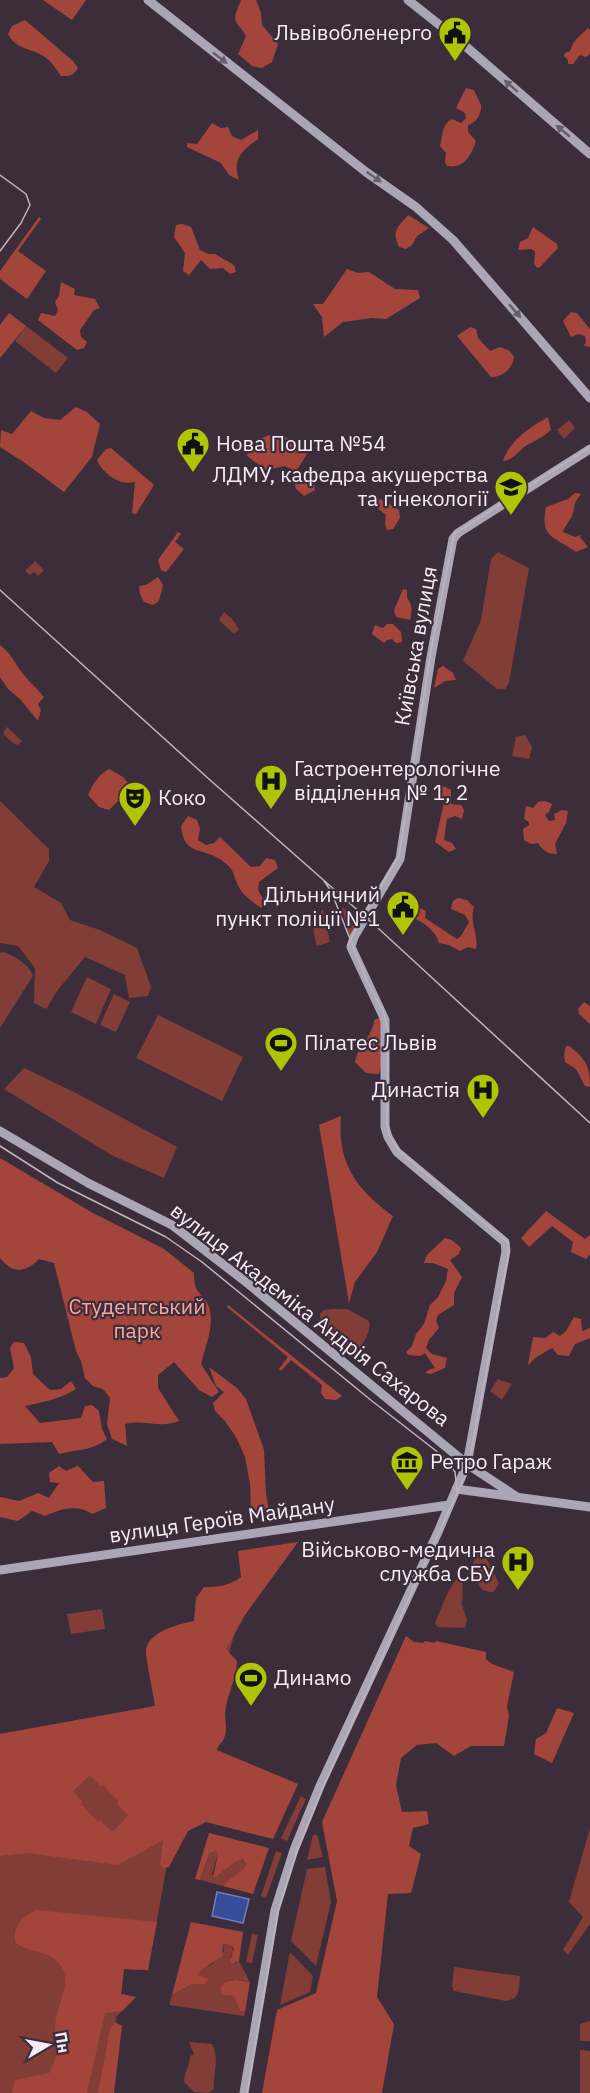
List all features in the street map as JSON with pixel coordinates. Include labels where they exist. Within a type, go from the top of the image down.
[{"type":"main road","points":[[148,0],[350,159],[416,207],[453,240],[590,398]]},
{"type":"main road","points":[[408,0],[456,38],[590,154]]},
{"type":"main road","name":"Київська вулиця","points":[[467,1464],[506,1251],[504,1242],[397,1152],[388,1137],[385,1127],[385,1020],[351,947],[354,936],[400,859],[431,657],[453,539],[458,532],[590,449]]},
{"type":"main road","name":"вулиця Академіка Андрія Сахарова","points":[[0,1131],[88,1184],[172,1225],[246,1282],[467,1464],[517,1497]]},
{"type":"main road","points":[[244,2093],[275,1910],[294,1850],[320,1786],[467,1464]]},
{"type":"main road","points":[[456,1489],[590,1507]]},
{"type":"main road","name":"вулиця Героїв Майдану","points":[[0,1570],[450,1505]]},
{"type":"shaded area","points":[[26,326],[68,358],[56,373],[15,341]]},
{"type":"shaded area","points":[[569,420],[575,428],[564,439],[557,430]]},
{"type":"shaded area","points":[[498,552],[529,568],[509,683],[505,689],[497,689],[463,661],[481,620],[491,559]]},
{"type":"shaded area","points":[[35,561],[44,570],[38,576],[34,572],[30,575],[25,571]]},
{"type":"shaded area","points":[[224,612],[239,629],[234,634],[219,620]]},
{"type":"shaded area","points":[[7,727],[22,741],[18,745],[4,734]]},
{"type":"shaded area","points":[[525,735],[532,747],[529,759],[512,756],[516,737]]},
{"type":"shaded area","points":[[0,801],[49,849],[49,861],[34,887],[61,903],[70,920],[100,930],[137,948],[151,987],[148,996],[129,998],[125,975],[85,957],[57,991],[46,1009],[34,1003],[35,968],[18,946],[0,943]]},
{"type":"shaded area","points":[[342,907],[358,921],[350,936],[348,935]]},
{"type":"shaded area","points":[[323,909],[330,942],[317,946],[314,926]]},
{"type":"shaded area","points":[[3,952],[21,961],[29,968],[33,976],[0,1028],[0,953]]},
{"type":"shaded area","points":[[87,977],[111,989],[96,1024],[71,1012]]},
{"type":"shaded area","points":[[114,994],[130,1002],[116,1032],[100,1025]]},
{"type":"shaded area","points":[[158,1015],[243,1057],[222,1101],[136,1058]]},
{"type":"shaded area","points":[[24,1068],[177,1147],[164,1178],[113,1156],[4,1089]]},
{"type":"shaded area","points":[[347,1309],[369,1321],[366,1338],[355,1351],[335,1344],[323,1333],[320,1327],[320,1314],[324,1310]]},
{"type":"shaded area","points":[[498,1379],[512,1384],[502,1400],[490,1391]]},
{"type":"shaded area","points":[[479,1551],[488,1561],[499,1584],[493,1592],[481,1588],[469,1572]]},
{"type":"shaded area","points":[[458,1577],[463,1580],[462,1605],[467,1620],[465,1628],[438,1627],[435,1624],[436,1620],[449,1590]]},
{"type":"shaded area","points":[[102,1609],[105,1629],[71,1634],[67,1614]]},
{"type":"shaded area","points":[[241,1613],[169,1853],[148,1970],[124,1969],[121,1994],[136,1997],[116,2017],[108,2093],[0,2093],[0,1734],[155,1706]]},
{"type":"shaded area","points":[[301,1796],[306,1799],[287,1841],[281,1838]]},
{"type":"shaded area","points":[[590,1828],[590,1924],[568,1955],[563,1950],[583,1917],[569,1902]]},
{"type":"shaded area","points":[[313,1835],[317,1835],[323,1857],[307,1860]]},
{"type":"shaded area","points":[[216,1851],[218,1855],[212,1874],[216,1877],[243,1859],[246,1865],[223,1886],[200,1880],[209,1854]]},
{"type":"shaded area","points":[[276,1851],[282,1853],[266,1898],[261,1896]]},
{"type":"shaded area","points":[[325,1867],[331,1902],[316,1966],[291,1941],[307,1869]]},
{"type":"shaded area","points":[[252,1934],[258,1935],[252,1963],[246,1962]]},
{"type":"shaded area","points":[[223,1944],[231,1945],[234,1952],[230,1957],[235,1964],[239,1961],[250,1982],[230,1981],[220,1987],[222,1995],[234,1996],[240,2011],[245,2012],[244,2016],[169,2005],[172,1995],[192,1984],[205,1984],[209,1979],[199,1975],[199,1971],[212,1964],[224,1951]]},
{"type":"shaded area","points":[[290,1952],[313,1976],[310,1992],[280,2005]]},
{"type":"shaded area","points":[[454,1967],[520,1976],[518,1993],[511,2000],[506,2001],[454,1991],[452,1986]]},
{"type":"shaded area","points":[[590,2021],[590,2041],[580,2041],[580,2024]]},
{"type":"shaded area","points":[[189,2042],[212,2044],[216,2061],[214,2089],[208,2093],[194,2092],[184,2082],[190,2056],[194,2054]]},
{"type":"shaded area","points":[[580,2050],[590,2051],[590,2093],[580,2093]]},
{"type":"green space","points":[[43,0],[86,0],[72,20]]},
{"type":"green space","points":[[241,0],[256,0],[261,13],[262,25],[278,44],[272,62],[262,68],[252,66],[238,54],[246,36],[235,20]]},
{"type":"green space","points":[[25,20],[73,61],[78,68],[74,73],[61,76],[45,57],[20,46],[11,39],[8,34],[12,26]]},
{"type":"green space","points":[[588,28],[590,30],[590,54],[586,57],[580,55],[573,64],[568,64],[565,53],[570,51],[575,40]]},
{"type":"green space","points":[[466,88],[474,90],[481,105],[478,118],[468,125],[468,132],[476,141],[466,160],[458,165],[447,166],[446,153],[440,146],[443,131],[448,121],[452,119],[461,123],[466,118],[465,113],[456,108]]},
{"type":"green space","points":[[212,123],[221,128],[228,127],[232,136],[241,140],[258,130],[258,139],[243,151],[238,161],[239,180],[229,175],[221,163],[187,147],[187,143],[197,144]]},
{"type":"green space","points":[[408,215],[429,228],[417,236],[412,245],[406,249],[399,247],[396,232]]},
{"type":"green space","points":[[39,217],[41,219],[18,251],[46,271],[27,299],[0,279],[0,271]]},
{"type":"green space","points":[[176,225],[191,227],[200,250],[208,254],[215,254],[234,265],[236,272],[230,274],[223,268],[210,269],[201,260],[189,275],[183,271],[185,253],[174,237]]},
{"type":"green space","points":[[533,227],[557,244],[558,248],[537,268],[534,264],[535,251],[518,250],[520,242],[528,238]]},
{"type":"green space","points":[[347,269],[358,273],[369,272],[395,289],[418,290],[420,298],[386,319],[372,318],[343,322],[324,337],[322,317],[313,304],[323,304]]},
{"type":"green space","points":[[61,282],[75,289],[74,295],[95,299],[100,308],[94,310],[80,330],[81,337],[87,342],[84,348],[77,350],[38,320],[41,313],[55,316],[58,310],[55,302],[59,296]]},
{"type":"green space","points":[[571,312],[577,313],[590,329],[590,347],[584,346],[585,336],[578,334],[571,337],[563,321]]},
{"type":"green space","points":[[9,313],[26,326],[0,358],[0,325]]},
{"type":"green space","points":[[470,327],[476,329],[478,338],[490,351],[500,347],[510,351],[514,357],[507,371],[491,377],[457,336]]},
{"type":"green space","points":[[76,407],[87,412],[100,424],[92,457],[64,492],[0,447],[1,430],[12,434],[31,411],[44,418],[60,420]]},
{"type":"green space","points":[[548,417],[551,430],[511,459],[503,461],[515,441],[527,430]]},
{"type":"green space","points":[[269,435],[284,436],[303,448],[307,454],[297,470],[300,475],[314,483],[315,490],[304,496],[296,489],[291,469],[285,466],[266,470],[247,456],[250,444]]},
{"type":"green space","points":[[111,448],[154,485],[136,514],[132,513],[135,482],[129,483],[113,478],[103,470],[97,460],[106,449]]},
{"type":"green space","points":[[575,493],[581,494],[563,532],[575,537],[581,535],[580,537],[588,547],[576,552],[550,535],[545,525],[546,507],[568,499]]},
{"type":"green space","points":[[376,499],[383,500],[399,510],[400,518],[393,529],[387,530],[386,515],[372,504]]},
{"type":"green space","points":[[178,532],[181,534],[175,542],[184,549],[166,572],[161,570],[158,560]]},
{"type":"green space","points":[[158,577],[163,585],[159,601],[153,605],[144,602],[139,586],[146,585]]},
{"type":"green space","points":[[403,589],[407,590],[407,598],[411,606],[410,620],[396,617],[394,610]]},
{"type":"green space","points":[[387,624],[393,624],[401,632],[402,642],[396,643],[392,639],[384,643],[372,634],[375,625],[383,628]]},
{"type":"green space","points":[[0,645],[44,697],[38,704],[41,710],[38,721],[0,677]]},
{"type":"green space","points":[[443,666],[453,673],[456,680],[445,681],[434,688],[438,669]]},
{"type":"green space","points":[[109,769],[123,777],[130,785],[124,795],[109,810],[99,807],[88,795],[96,780]]},
{"type":"green space","points":[[443,786],[451,790],[451,804],[461,805],[464,810],[462,819],[455,816],[447,819],[444,840],[452,843],[456,849],[449,852],[435,842],[444,803],[439,791]]},
{"type":"green space","points":[[545,801],[552,804],[545,815],[549,821],[555,820],[554,814],[562,810],[568,811],[566,823],[555,844],[557,854],[546,852],[538,843],[531,844],[524,840],[523,829],[529,825],[529,822],[524,819],[526,806],[533,808],[538,802]]},
{"type":"green space","points":[[188,816],[197,820],[200,829],[198,840],[206,845],[214,843],[220,837],[251,867],[260,866],[266,858],[275,860],[278,868],[259,882],[258,890],[266,904],[261,908],[244,895],[228,865],[217,857],[196,850],[186,843],[181,826]]},
{"type":"green space","points":[[458,898],[467,900],[474,907],[476,949],[468,947],[460,951],[439,943],[435,934],[428,927],[410,917],[411,907],[418,907],[426,911],[425,918],[457,939],[469,922],[465,915],[451,909],[453,901]]},
{"type":"green space","points":[[584,1002],[590,1006],[590,1024],[579,1014],[578,1009]]},
{"type":"green space","points":[[379,1018],[382,1021],[381,1067],[379,1074],[366,1073],[355,1062],[371,1031],[374,1020]]},
{"type":"green space","points":[[566,1046],[575,1051],[586,1064],[590,1087],[585,1086],[576,1069],[565,1062]]},
{"type":"green space","points":[[341,1116],[342,1148],[352,1174],[369,1196],[393,1216],[377,1252],[355,1282],[349,1303],[319,1125]]},
{"type":"green space","name":"Студентський парк","points":[[0,1158],[93,1213],[164,1249],[194,1273],[195,1285],[207,1302],[211,1314],[210,1329],[201,1364],[219,1392],[212,1397],[199,1390],[174,1362],[158,1375],[158,1388],[179,1421],[165,1424],[125,1424],[127,1446],[112,1439],[107,1424],[110,1398],[103,1389],[93,1386],[85,1378],[54,1263],[39,1259],[29,1267],[19,1270],[10,1267],[0,1258]]},
{"type":"green space","points":[[546,1211],[585,1239],[590,1235],[590,1254],[586,1259],[571,1252],[573,1242],[552,1226],[529,1247],[521,1238]]},
{"type":"green space","points":[[445,1238],[452,1240],[461,1248],[459,1254],[450,1260],[462,1277],[454,1293],[454,1305],[438,1315],[436,1320],[439,1328],[429,1340],[426,1348],[432,1354],[447,1358],[445,1368],[431,1374],[425,1373],[435,1368],[425,1353],[420,1356],[408,1355],[406,1352],[412,1346],[416,1334],[424,1324],[430,1305],[438,1297],[446,1281],[448,1269],[433,1263],[424,1263],[427,1255]]},
{"type":"green space","points":[[228,1305],[342,1396],[336,1400],[325,1399],[321,1393],[322,1385],[291,1360],[281,1371],[279,1369],[288,1357],[227,1307]]},
{"type":"green space","points":[[574,1317],[581,1319],[582,1331],[590,1328],[590,1338],[575,1344],[569,1356],[558,1355],[552,1348],[528,1365],[533,1337],[545,1338],[553,1332],[560,1336],[566,1331]]},
{"type":"green space","points":[[14,1342],[24,1343],[31,1357],[33,1374],[50,1390],[61,1389],[71,1381],[76,1389],[58,1398],[25,1406],[40,1423],[81,1418],[85,1406],[92,1405],[99,1411],[102,1429],[107,1439],[90,1448],[59,1454],[52,1442],[0,1444],[0,1378],[7,1377],[14,1368],[10,1348]]},
{"type":"green space","points":[[209,1367],[237,1388],[246,1399],[264,1450],[266,1494],[270,1515],[258,1518],[251,1513],[250,1484],[245,1457],[236,1437],[215,1411],[213,1403],[224,1392],[216,1386]]},
{"type":"green space","points":[[59,1466],[66,1471],[78,1466],[93,1482],[104,1481],[106,1508],[92,1514],[75,1508],[45,1516],[32,1511],[18,1521],[0,1517],[0,1497],[19,1501],[38,1493],[49,1498],[59,1483],[50,1482],[49,1473]]},
{"type":"green space","points":[[298,1542],[245,1615],[226,1649],[237,1661],[237,1668],[226,1707],[225,1735],[217,1750],[298,1784],[273,1839],[206,1822],[188,1831],[169,1867],[163,1868],[160,1865],[163,1840],[118,1865],[26,1853],[0,1856],[0,1734],[155,1706],[146,1654],[149,1643],[153,1637],[166,1629],[194,1621],[196,1598],[204,1587],[224,1585],[241,1577],[238,1551]],"holes":[[[90,1775],[100,1786],[103,1785],[128,1815],[114,1831],[111,1831],[100,1820],[98,1822],[81,1804],[83,1802],[73,1791]]]},
{"type":"green space","points":[[406,1636],[414,1642],[435,1643],[436,1641],[486,1652],[486,1659],[492,1664],[514,1672],[507,1706],[509,1716],[504,1746],[471,1746],[454,1756],[436,1743],[417,1745],[401,1758],[396,1785],[402,1812],[427,1811],[429,1824],[413,1828],[409,1846],[421,1854],[411,1893],[388,1894],[377,1997],[394,2024],[382,2093],[262,2093],[277,2010],[316,1993],[337,1901],[322,1822]]},
{"type":"green space","points":[[557,1708],[574,1713],[552,1763],[534,1754],[536,1739],[546,1733]]},
{"type":"green space","points":[[209,1833],[269,1848],[253,1894],[223,1886],[246,1865],[243,1859],[213,1877],[218,1855],[216,1851],[209,1854],[200,1880],[195,1879]]},
{"type":"green space","points":[[36,1910],[157,1922],[148,1970],[124,1969],[121,1994],[136,1997],[122,2011],[105,2013],[87,2093],[12,2093],[15,2080],[49,2073],[53,2065],[56,2052],[55,2027],[65,1987],[64,1972],[53,1958],[24,1948],[15,1942],[17,1926]]},
{"type":"green space","points":[[191,1922],[243,1932],[239,1961],[232,1964],[230,1961],[234,1949],[231,1945],[223,1944],[222,1956],[200,1971],[199,1975],[209,1979],[205,1984],[192,1984],[172,1995]]},
{"type":"green space","points":[[235,1980],[250,1982],[245,2012],[240,2011],[234,1996],[222,1995],[220,1987],[225,1982]]},
{"type":"green space","points":[[115,2022],[122,2026],[114,2093],[98,2093],[110,2029]]},
{"type":"water","points":[[217,1892],[249,1899],[243,1923],[212,1916]]},
{"type":"tram line","points":[[0,175],[26,194],[30,205],[21,223],[0,251]]},
{"type":"tram line","points":[[348,945],[399,856],[431,650],[454,534],[590,447]]},
{"type":"tram line","points":[[0,590],[379,929],[590,1123]]},
{"type":"tram line","points":[[247,2093],[278,1911],[297,1851],[323,1787],[468,1469],[508,1256],[508,1243],[398,1150],[389,1134],[387,1123],[388,1031],[384,1013],[366,979],[331,891],[324,881]]},
{"type":"tram line","points":[[0,1146],[58,1183],[166,1237],[202,1262],[444,1457],[455,1472],[457,1491]]},
{"type":"place","name":"Львівобленерго","points":[[455,62]]},
{"type":"place","name":"Нова Пошта №54","points":[[193,473]]},
{"type":"place","name":"ЛДМУ, кафедра акушерства та гінекології","points":[[511,516]]},
{"type":"place","name":"Гастроентерологічне відділення № 1, 2","points":[[271,810]]},
{"type":"place","name":"Коко","points":[[135,827]]},
{"type":"place","name":"Дільничний пункт поліції №1","points":[[403,936]]},
{"type":"place","name":"Пілатес Львів","points":[[281,1072]]},
{"type":"place","name":"Династія","points":[[483,1119]]},
{"type":"place","name":"Ретро Гараж","points":[[407,1491]]},
{"type":"place","name":"Військово-медична служба СБУ","points":[[518,1591]]},
{"type":"place","name":"Динамо","points":[[251,1707]]}]
